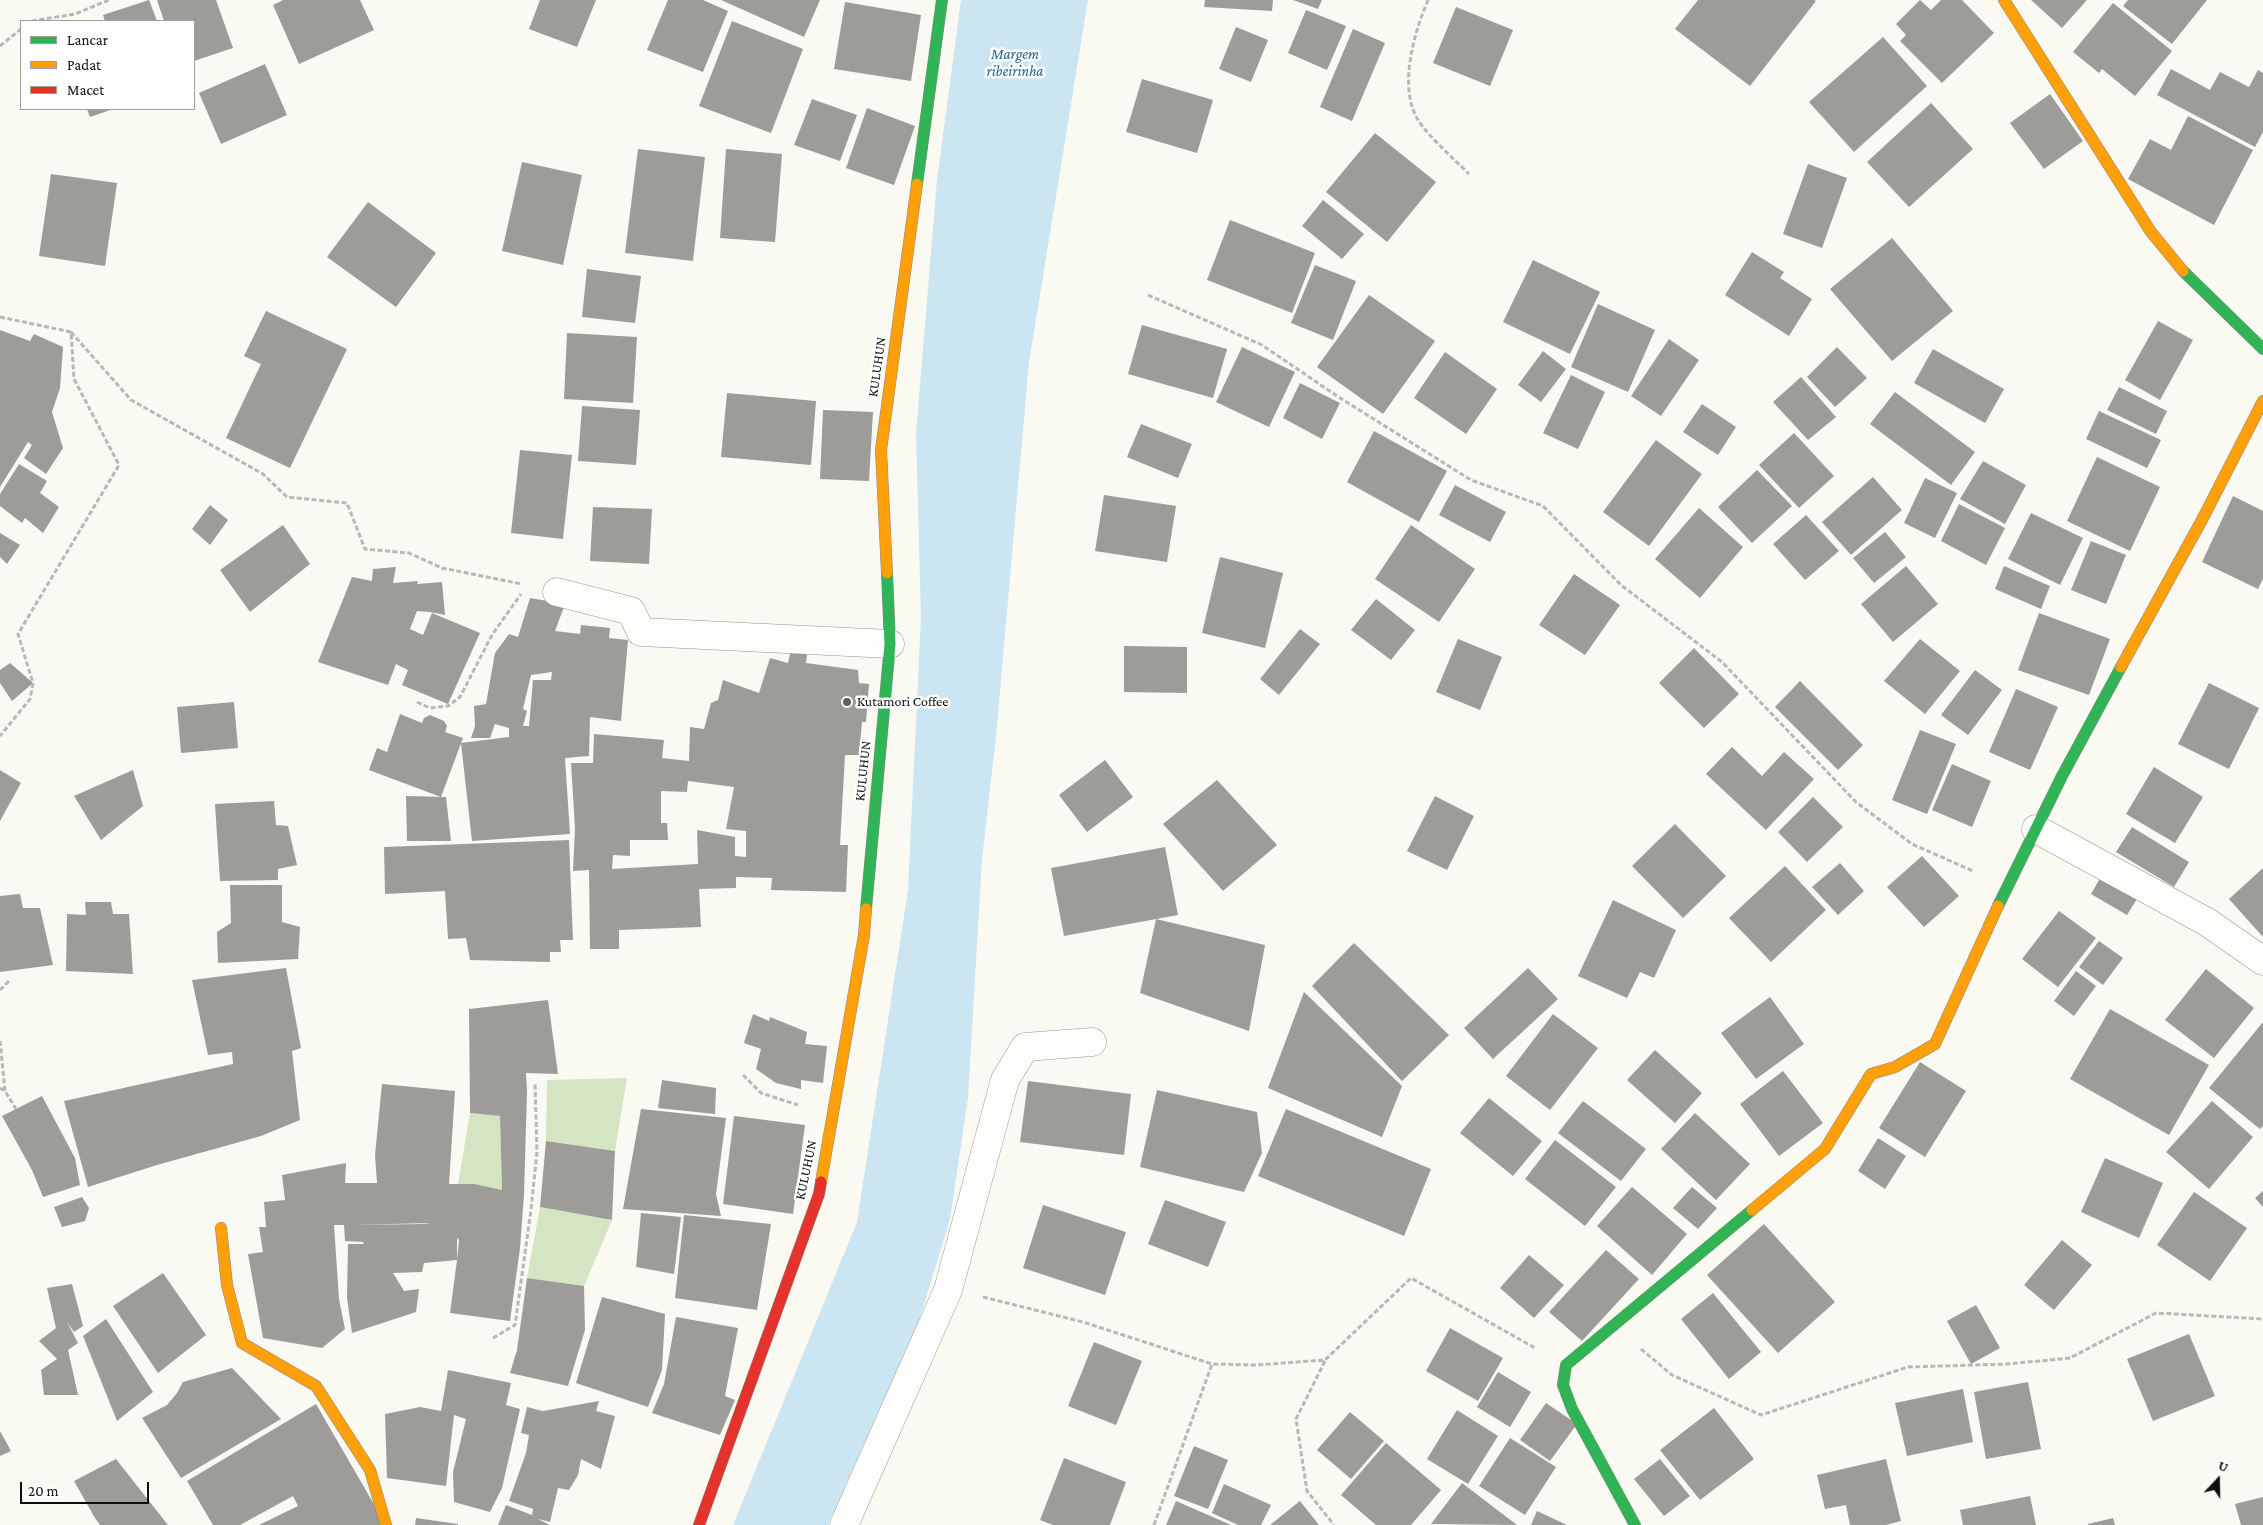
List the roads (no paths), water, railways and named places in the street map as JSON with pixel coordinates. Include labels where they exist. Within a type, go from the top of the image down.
[{"type":"street","name":"KULUHUN","points":[[699,1525],[819,1194],[864,935],[890,644],[881,450],[942,0]]},
{"type":"street","points":[[2004,0],[2150,232],[2183,271],[2218,303],[2263,349]]},
{"type":"street","points":[[1635,1525],[1572,1409],[1563,1385],[1566,1365],[1825,1149],[1871,1074],[1895,1067],[1935,1044],[2008,886],[2062,776],[2204,518],[2263,402]]},
{"type":"street","points":[[557,592],[632,611],[641,632],[890,644]]},
{"type":"street","points":[[2036,829],[2207,922],[2263,961]]},
{"type":"street","points":[[844,1525],[948,1290],[1005,1080],[1025,1047],[1092,1042]]},
{"type":"street","points":[[221,1228],[227,1285],[242,1343],[316,1386],[370,1470],[386,1525]]},
{"type":"water","name":"Margem ribeirinha","points":[[961,0],[1088,0],[1029,362],[996,736],[982,859],[968,1098],[950,1219],[919,1321],[828,1525],[733,1525],[857,1222],[908,890],[921,618],[916,433],[937,180]]},
{"type":"place","name":"Kutamori Coffee","points":[[847,702]]}]
